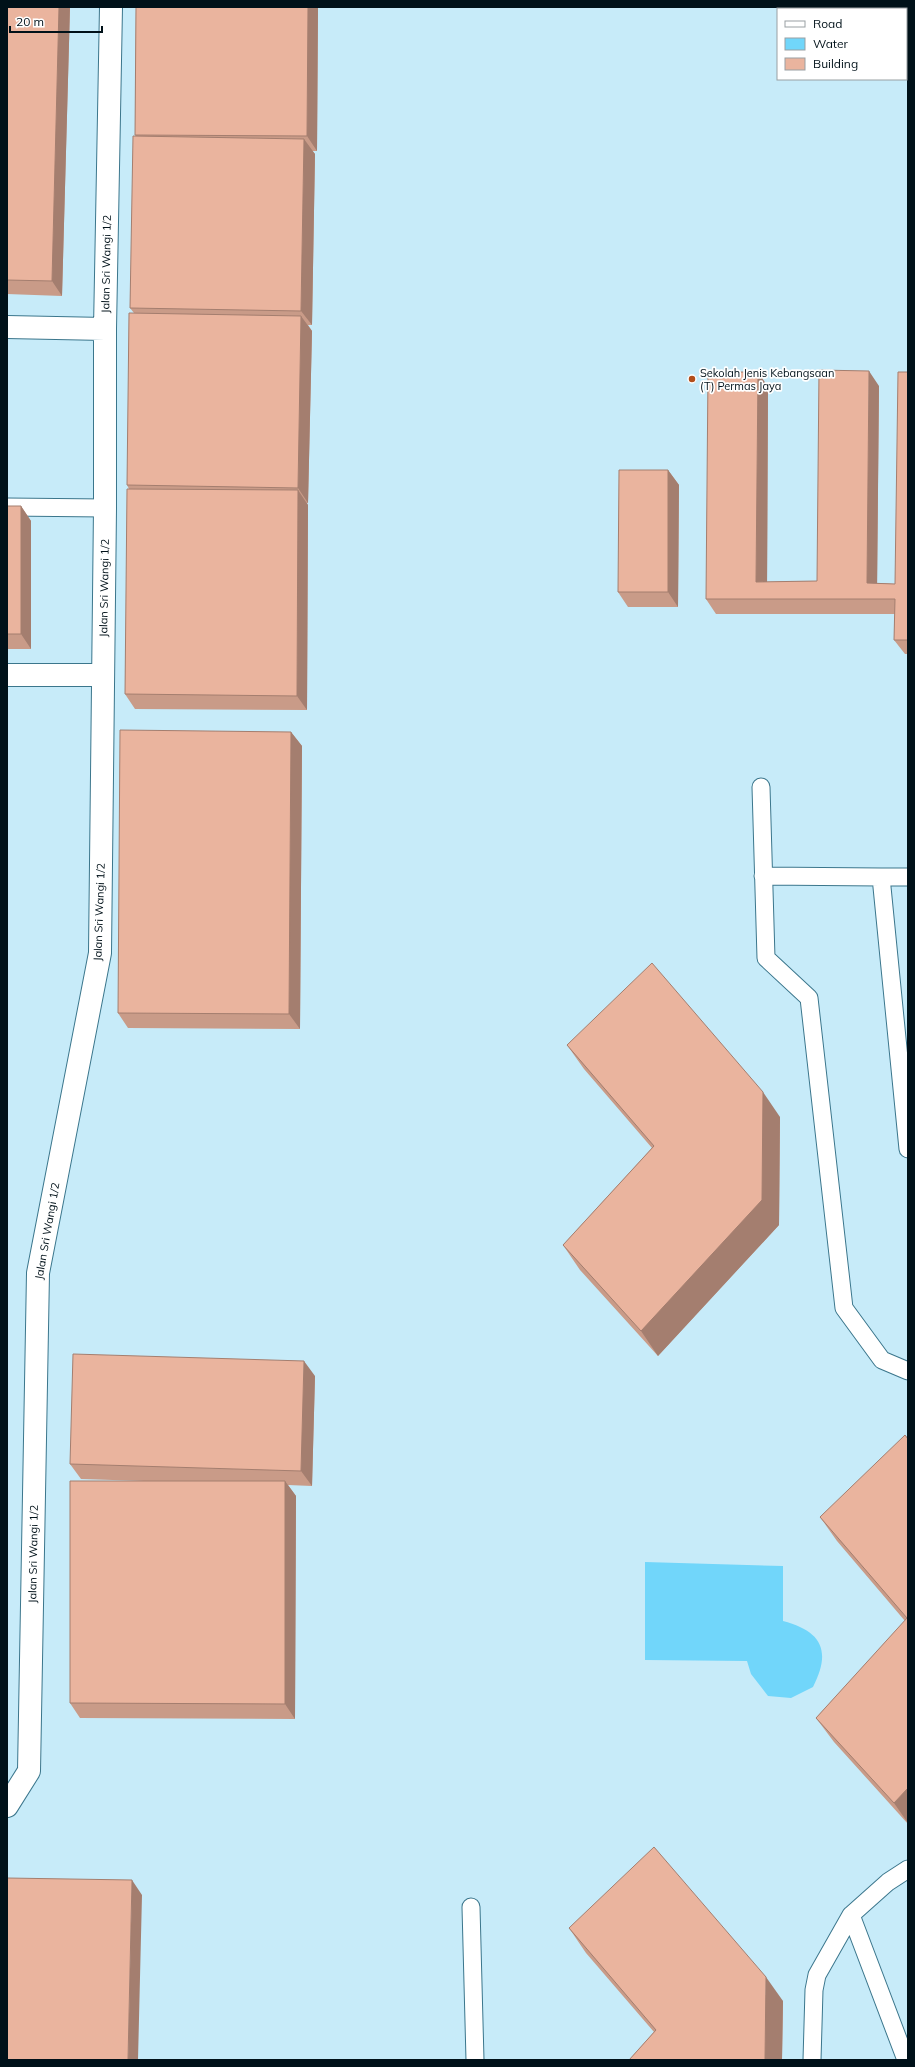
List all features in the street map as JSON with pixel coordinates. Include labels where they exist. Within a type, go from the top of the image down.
[{"type":"street","name":"Jalan Sri Wangi 1/2","points":[[8,1805],[29,1771],[38,1273],[100,953],[105,508],[105,329],[111,7]]},
{"type":"street","points":[[7,327],[105,329]]},
{"type":"street","points":[[7,675],[103,676]]},
{"type":"lane","points":[[7,508],[105,508]]},
{"type":"lane","points":[[761,787],[766,958],[809,998],[844,1308],[882,1360],[908,1370]]},
{"type":"lane","points":[[763,876],[908,876]]},
{"type":"lane","points":[[881,876],[908,1149]]},
{"type":"lane","points":[[812,2060],[814,1990],[817,1975],[852,1914],[888,1882],[908,1869]]},
{"type":"lane","points":[[471,1907],[475,2060]]},
{"type":"lane","points":[[852,1914],[906,2060]]},
{"type":"water","points":[[645,1562],[783,1566],[783,1621],[806,1630],[814,1637],[822,1652],[822,1662],[819,1674],[813,1687],[791,1698],[768,1696],[751,1674],[747,1661],[645,1660]]},
{"type":"building","points":[[7,7],[59,7],[52,281],[7,280]]},
{"type":"building","points":[[136,7],[308,7],[307,136],[135,135]]},
{"type":"building","points":[[133,136],[304,139],[301,311],[130,308]]},
{"type":"building","points":[[129,313],[301,316],[298,488],[127,485]]},
{"type":"building","points":[[819,370],[869,371],[867,583],[895,584],[898,372],[908,372],[908,640],[894,640],[895,599],[706,599],[708,372],[758,372],[756,582],[817,581]]},
{"type":"building","points":[[619,470],[668,470],[668,592],[618,592]]},
{"type":"building","points":[[127,489],[298,490],[297,696],[125,694]]},
{"type":"building","points":[[7,506],[21,506],[21,634],[7,634]]},
{"type":"building","points":[[120,730],[291,732],[289,1014],[118,1013]]},
{"type":"building","points":[[652,963],[763,1092],[762,1200],[641,1331],[563,1245],[654,1146],[567,1045]]},
{"type":"building","points":[[73,1354],[304,1361],[301,1471],[70,1464]]},
{"type":"building","points":[[905,1435],[908,1439],[908,1788],[894,1803],[816,1718],[907,1618],[820,1517]]},
{"type":"building","points":[[70,1481],[285,1481],[285,1704],[70,1703]]},
{"type":"building","points":[[654,1847],[766,1977],[765,2060],[629,2060],[656,2030],[569,1928]]},
{"type":"building","points":[[7,1878],[132,1880],[128,2060],[7,2060]]},
{"type":"place","name":"Sekolah Jenis Kebangsaan (T) Permas Jaya","points":[[692,379]]}]
